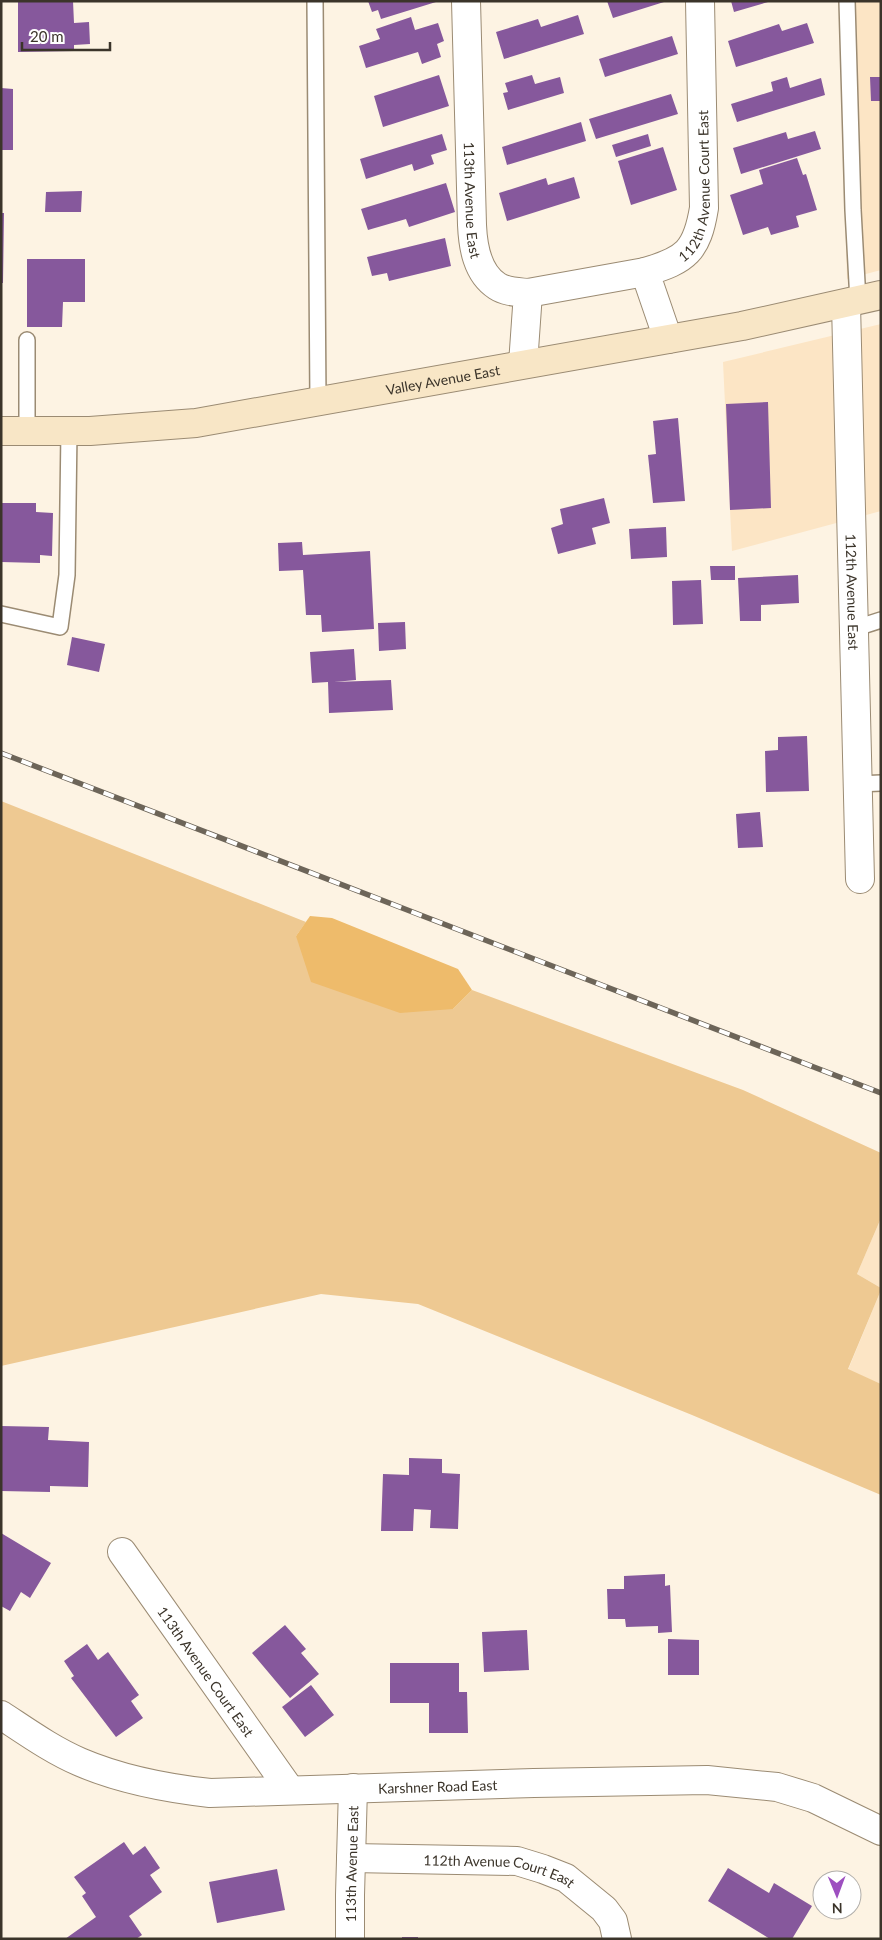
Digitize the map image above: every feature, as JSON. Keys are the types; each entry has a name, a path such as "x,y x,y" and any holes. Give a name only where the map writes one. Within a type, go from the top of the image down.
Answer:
{"main road":[{"name":"Valley Avenue East","path":"14,431 70,432 196,423 742,326 862,300"}],"street":[{"name":"113th Avenue East","path":"466,1 472,225 474,252 478,262 497,286 511,292 528,293 645,272"},
{"name":"112th Avenue Court East","path":"645,272 670,263 686,254 701,228 704,208 700,1"},
{"path":"645,272 668,339"},
{"path":"523,364 528,293"},
{"name":"112th Avenue East","path":"860,878 869,783 853,629 862,300"},
{"name":"113th Avenue Court East","path":"122,1552 290,1790"},
{"name":"Karshner Road East","path":"1,1715 51,1747 80,1762 132,1780 169,1788 210,1793 707,1780 777,1787 813,1798 881,1831"},
{"name":"113th Avenue East","path":"350,1939 354,1788"},
{"name":"112th Avenue Court East","path":"351,1858 517,1861 566,1878 604,1909 613,1921 618,1939"}],"lane":[{"path":"315,1 318,401"},
{"path":"847,1 853,210 862,300"},
{"path":"14,431 27,340"},
{"path":"1,614 60,627 67,575 70,432"},
{"path":"853,629 881,620"}],"shaded area":[{"path":"840,1 881,1 881,270 847,279"},
{"path":"881,324 881,511 732,551 723,362"},
{"path":"1,801 306,922 296,936 453,1009 472,990 743,1090 881,1153 881,1218 857,1274 881,1288 881,1290 848,1369 881,1384 881,1495 692,1415 418,1304 321,1294 1,1366"},
{"path":"310,916 332,918 458,969 472,990 453,1009 400,1013 311,982 296,936"},
{"path":"881,1218 881,1288 857,1274"},
{"path":"881,1290 881,1384 848,1370"}],"building":[{"path":"18,1 73,1 74,23 89,22 90,44 74,45 74,51 18,52"},
{"path":"368,1 436,2 381,19 378,10 372,12"},
{"path":"607,1 664,1 664,2 613,18"},
{"path":"731,1 768,1 768,2 734,12"},
{"path":"578,15 584,34 504,59 496,32 538,19 541,27"},
{"path":"411,17 415,30 438,23 444,41 437,44 441,57 422,64 418,52 366,68 359,46 380,39 376,29"},
{"path":"807,23 814,43 736,67 728,41 779,24 782,31"},
{"path":"672,36 678,54 605,77 599,59"},
{"path":"439,75 449,106 383,127 374,96"},
{"path":"532,75 535,84 560,77 564,93 508,110 503,93 508,92 505,83"},
{"path":"787,77 790,88 821,78 825,95 737,122 731,104 773,91 771,82"},
{"path":"870,77 881,77 881,101 871,101"},
{"path":"1,88 13,89 13,150 1,150"},
{"path":"671,94 678,114 596,139 589,119"},
{"path":"581,122 586,141 507,165 502,147"},
{"path":"815,131 821,149 741,174 733,148 786,132 788,139"},
{"path":"442,134 447,150 431,155 434,164 414,171 412,164 366,179 360,159"},
{"path":"648,134 651,146 616,157 612,145"},
{"path":"663,147 677,190 631,205 618,161"},
{"path":"797,158 803,175 806,174 817,210 796,216 799,227 771,235 768,227 743,235 730,195 763,184 759,170"},
{"path":"574,177 580,198 507,221 499,193 546,178 548,185"},
{"path":"446,183 455,212 409,227 406,219 368,230 361,209"},
{"path":"82,191 81,212 45,212 46,192"},
{"path":"1,213 4,213 3,283 1,283"},
{"path":"445,238 451,266 389,281 387,273 372,276 367,257"},
{"path":"27,259 85,259 85,302 63,302 62,327 27,327"},
{"path":"768,402 771,508 730,510 726,404"},
{"path":"678,418 685,501 653,503 648,455 656,454 653,421"},
{"path":"604,498 610,523 592,528 596,544 558,554 551,528 563,524 560,509"},
{"path":"1,503 36,503 36,512 53,513 52,556 40,555 40,563 1,562"},
{"path":"666,527 667,557 631,559 629,529"},
{"path":"302,542 303,555 370,551 374,629 322,632 321,615 306,615 303,570 279,571 278,543"},
{"path":"710,566 735,566 735,580 711,580"},
{"path":"798,575 799,603 761,605 761,621 740,621 738,578"},
{"path":"701,580 703,624 673,625 672,581"},
{"path":"405,622 406,649 379,651 378,623"},
{"path":"72,637 105,644 99,672 67,665"},
{"path":"354,649 356,680 334,682 391,680 393,710 329,713 328,682 312,683 310,652"},
{"path":"807,736 809,791 766,792 765,751 778,750 778,737"},
{"path":"760,812 763,847 738,848 736,814"},
{"path":"1,1426 49,1427 48,1440 89,1442 88,1487 50,1486 50,1492 1,1491"},
{"path":"409,1458 442,1459 442,1473 460,1474 458,1529 430,1528 431,1510 414,1509 413,1531 381,1531 383,1474 409,1475"},
{"path":"1,1533 51,1563 30,1598 21,1592 10,1611 1,1606"},
{"path":"665,1574 665,1586 670,1585 672,1632 658,1633 658,1626 626,1627 625,1619 608,1619 607,1589 624,1589 624,1576"},
{"path":"285,1625 306,1649 301,1653 319,1674 290,1698 252,1653"},
{"path":"527,1630 529,1670 484,1672 482,1632"},
{"path":"668,1639 699,1640 699,1675 668,1675"},
{"path":"87,1644 98,1660 108,1652 139,1695 131,1701 143,1718 116,1737 71,1678 74,1676 64,1661"},
{"path":"390,1663 459,1663 459,1692 467,1692 468,1733 429,1733 429,1703 390,1703"},
{"path":"311,1685 334,1715 305,1737 282,1707"},
{"path":"124,1842 133,1855 145,1846 160,1868 150,1875 162,1892 129,1916 142,1935 136,1939 65,1939 96,1917 82,1896 86,1893 74,1877"},
{"path":"728,1868 769,1893 774,1883 812,1906 792,1939 770,1939 708,1901"},
{"path":"277,1869 285,1910 217,1923 209,1882"},
{"path":"402,1937 418,1937 418,1939 402,1939"}],"railway":[{"path":"1,753 881,1093"}]}
